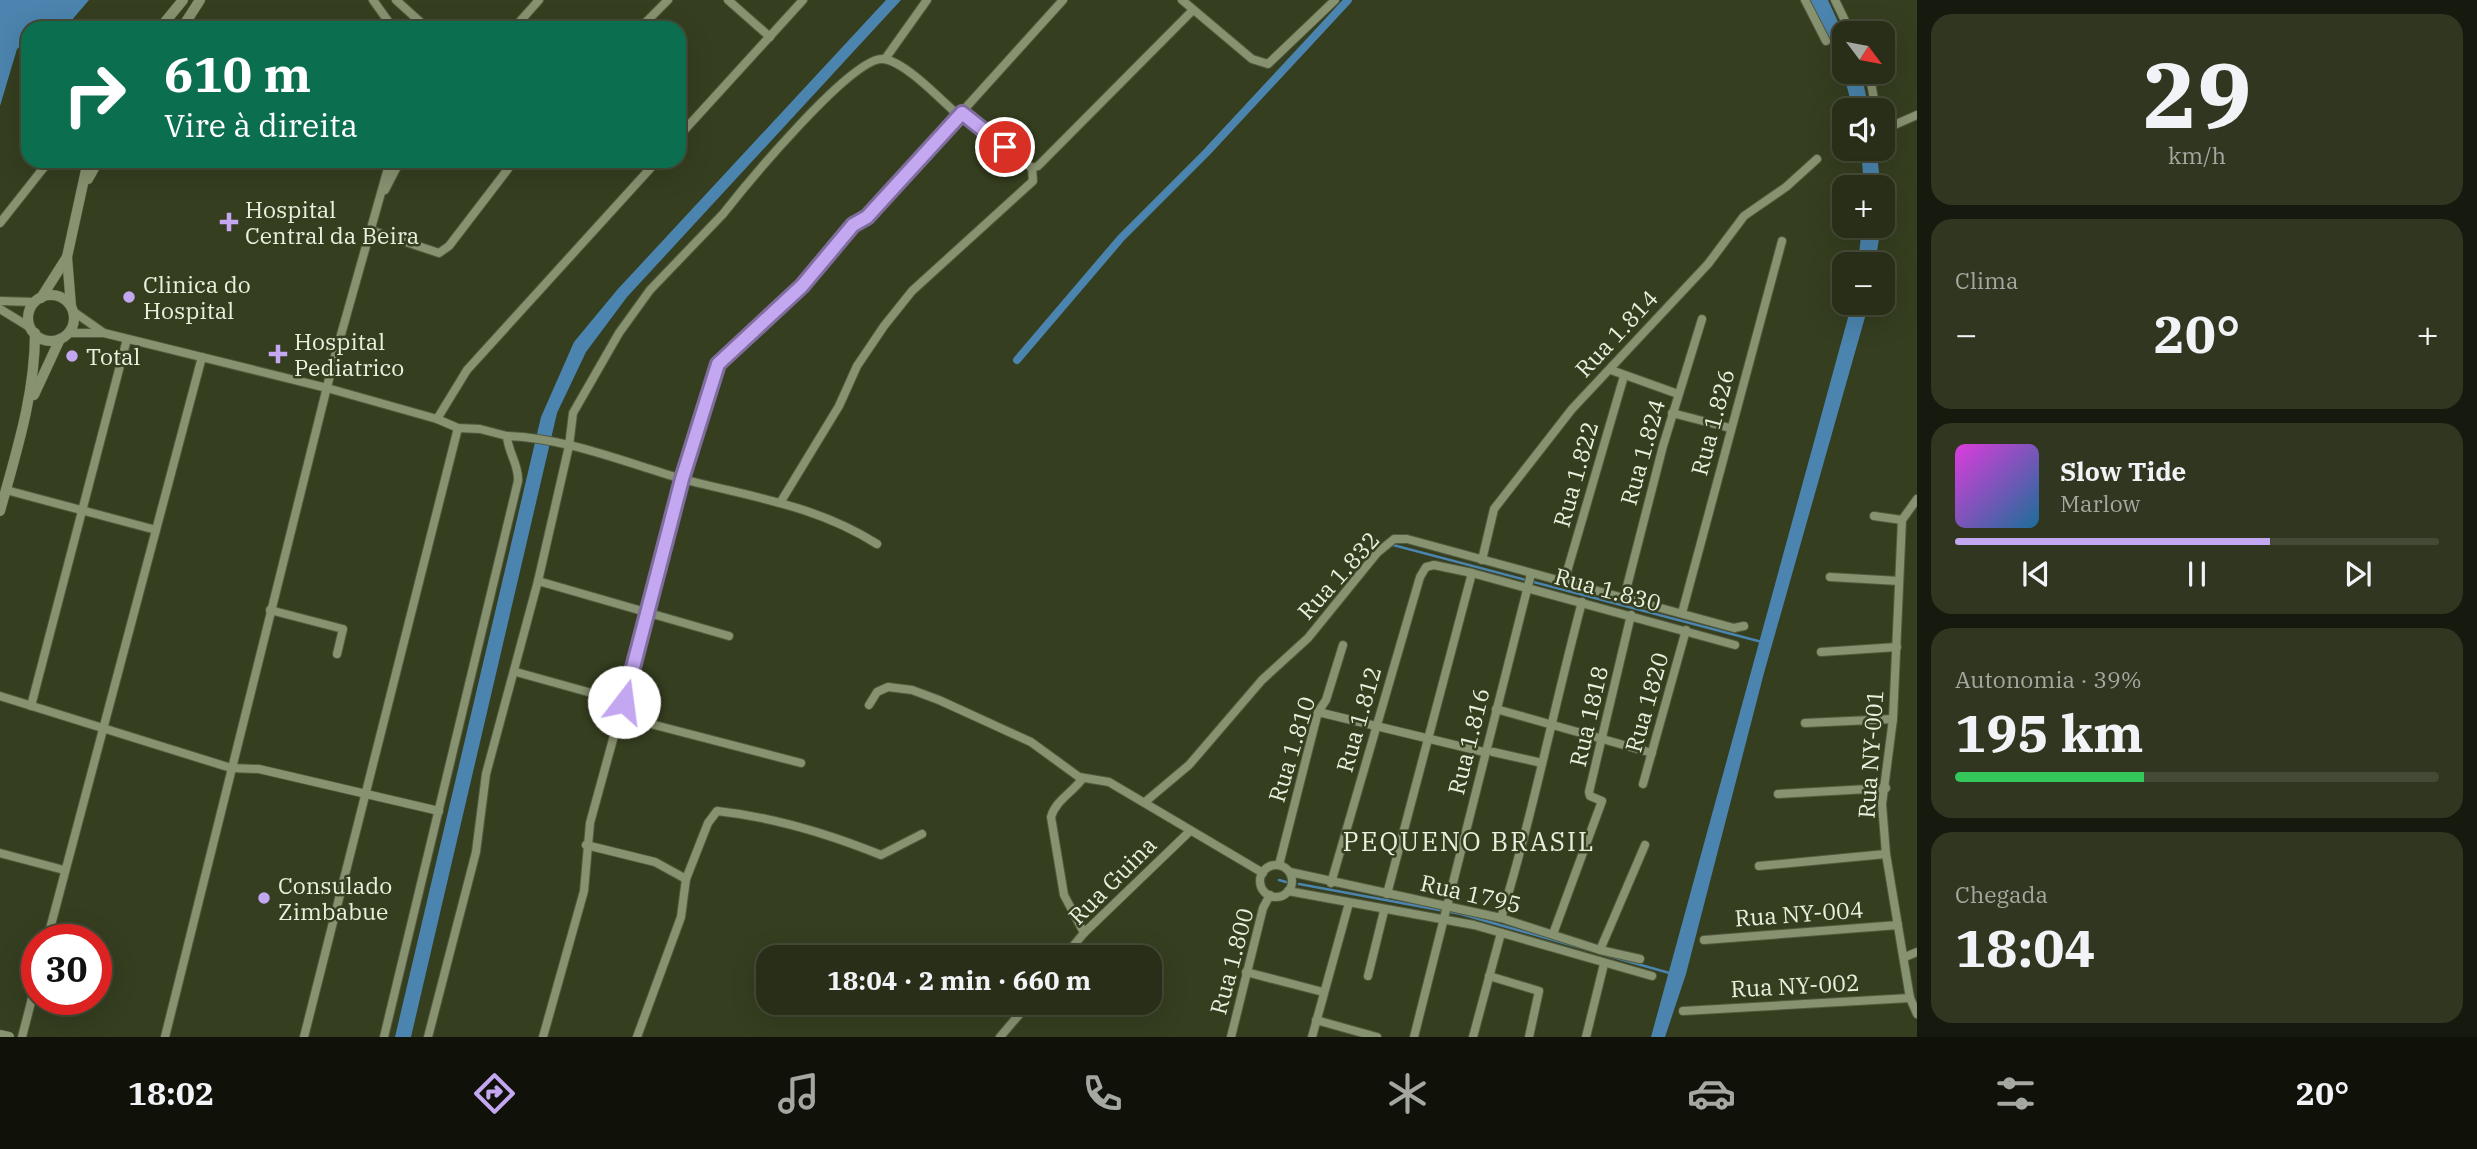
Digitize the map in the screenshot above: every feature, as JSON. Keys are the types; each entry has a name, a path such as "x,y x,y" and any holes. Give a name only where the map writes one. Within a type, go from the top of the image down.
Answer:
{"street":[{"path":"166,21 183,0"},
{"path":"186,21 200,0"},
{"path":"373,0 388,21"},
{"path":"520,21 539,0"},
{"path":"647,21 668,0"},
{"path":"729,0 769,37"},
{"path":"686,128 803,0"},
{"path":"885,59 927,0"},
{"path":"543,1037 584,891 586,845 682,479 718,364 802,286 853,225 867,217 1063,0"},
{"path":"1182,0 1252,59 1268,64 1335,0"},
{"path":"1805,0 1826,41"},
{"path":"1835,0 1846,21"},
{"path":"402,2 420,21"},
{"path":"1032,168 1038,166 1193,10"},
{"path":"428,1037 476,852 486,774 516,672 538,581 569,446 573,413 619,333 650,290 684,257 706,228 723,214 811,112 863,66 876,59 885,59 907,71 1032,168 1033,181 912,291 884,326 857,366 839,406 780,503"},
{"path":"1895,125 1917,116"},
{"name":"Rua 1.814","path":"1482,561 1489,522 1504,492 1572,409 1708,264 1744,216 1786,187 1817,159"},
{"path":"0,223 43,168"},
{"path":"26,412 64,336 72,327 67,257 88,168"},
{"path":"85,183 94,168"},
{"path":"165,1037 327,388 388,168"},
{"path":"375,210 396,168"},
{"path":"437,419 467,370 651,168"},
{"path":"370,230 439,253 449,246 508,169"},
{"name":"Rua 1.826","path":"1682,613 1782,241"},
{"path":"0,512 26,412 35,357 29,314 67,257"},
{"path":"0,300 38,300 54,295 104,333"},
{"path":"0,309 47,340 104,333 327,388 437,419 458,428 480,429 507,436 526,436 559,443 831,518 877,544"},
{"name":"Rua 1.824","path":"1624,598 1672,413 1702,318"},
{"path":"31,706 127,339"},
{"path":"51,924 202,357"},
{"path":"1611,370 1678,394"},
{"name":"Rua 1.822","path":"1564,583 1624,376"},
{"path":"1672,413 1730,428"},
{"path":"304,1037 458,428"},
{"path":"384,1037 518,481 517,464 510,452 507,436"},
{"path":"6,490 156,530"},
{"path":"1874,516 1902,520 1917,499"},
{"name":"Rua NY-001","path":"1902,520 1893,719 1882,804 1886,854 1910,998 1917,1014"},
{"name":"Rua 1.832","path":"1145,802 1189,765 1262,680 1308,638 1385,544 1394,539 1407,539 1734,628 1744,626"},
{"name":"Rua 1.830","path":"1426,567 1434,565 1472,573 1735,645"},
{"name":"Rua 1.812","path":"1331,883 1420,577 1426,567"},
{"path":"1387,894 1472,573"},
{"name":"Rua 1.816","path":"1414,1037 1446,905 1489,752 1496,709 1531,574"},
{"path":"1830,577 1899,581"},
{"path":"538,581 647,615 729,636"},
{"path":"1501,918 1530,821 1549,726 1582,602"},
{"path":"271,610 343,629 337,654"},
{"name":"Rua 1818","path":"1553,934 1602,801 1590,796 1589,792 1631,615"},
{"name":"Rua 1820","path":"1643,783 1686,630"},
{"name":"Rua 1.810","path":"1279,865 1318,712 1326,700 1343,645"},
{"path":"1821,652 1896,647"},
{"path":"516,672 624,702"},
{"path":"869,705 877,692 888,687 912,690 1031,742 1083,778 1102,779 1262,873"},
{"path":"0,696 231,768 259,769 439,811"},
{"path":"1496,709 1652,753"},
{"path":"1318,712 1428,741 1542,763"},
{"path":"620,716 801,763"},
{"path":"1805,723 1893,719"},
{"path":"1083,778 1068,797 1055,805 1051,817 1064,895 1084,933"},
{"path":"1779,794 1886,788"},
{"path":"637,1037 681,917 686,879 708,823 718,811 757,815 846,841 881,855 922,834"},
{"name":"Rua Guina","path":"1074,945 1190,831"},
{"path":"586,845 655,862 686,879"},
{"path":"1600,950 1645,845"},
{"path":"0,853 64,870"},
{"path":"1759,866 1886,854"},
{"path":"1279,865 1290,872 1291,885 1283,895 1270,895 1262,888 1262,873 1267,868 1279,865"},
{"name":"Rua 1795","path":"1290,872 1501,918 1600,950 1640,959"},
{"path":"1288,891 1384,911 1444,918 1652,976"},
{"name":"Rua 1.800","path":"1233,1036 1246,972 1263,908 1270,895"},
{"path":"1312,1037 1349,903"},
{"path":"1368,976 1384,911"},
{"name":"Rua NY-004","path":"1704,940 1898,925"},
{"path":"1473,1037 1501,933"},
{"path":"1905,957 1917,953"},
{"path":"1586,1037 1604,964"},
{"path":"1246,972 1323,992"},
{"path":"1489,976 1539,991 1529,1037"},
{"name":"Rua NY-002","path":"1683,1011 1910,998"},
{"path":"22,1037 28,1015"},
{"path":"1000,1037 1019,1015"},
{"path":"1316,1020 1377,1037"},
{"path":"0,1035 9,1037"}],"water":[{"path":"0,0 89,0 71,21 21,21 21,45 17,49 0,106"},
{"path":"886,0 901,0 627,297 586,352 557,413 411,1037 395,1037 541,417 574,342 617,290"},
{"path":"1810,0 1828,0 1838,21 1832,21 1832,47"},
{"path":"1846,84 1864,84 1866,98 1850,98"},
{"path":"1862,161 1878,161 1879,175 1863,175"},
{"path":"1861,238 1879,238 1877,252 1859,252"},
{"path":"1849,315 1866,315 1764,673 1686,974 1665,1037 1651,1037"}],"waterway":[{"path":"1017,360 1121,238 1206,153 1348,0"},
{"path":"1393,545 1762,642"},
{"path":"1279,880 1286,882"},
{"path":"1299,884 1461,914 1592,951"},
{"path":"1602,954 1673,974"}],"place":[{"name":"Hospital Central da Beira","path":"229,222"},
{"name":"Clinica do Hospital","path":"129,297"},
{"name":"Hospital Pediatrico","path":"278,354"},
{"name":"Total","path":"72,356"},
{"name":"Consulado Zimbabue","path":"264,898"}],"district":[{"name":"PEQUENO BRASIL","path":"1469,841"}],"route":[{"path":"624,702 682,479 718,364 763,326 802,286 853,225 867,217 962,113 1005,147"}]}
